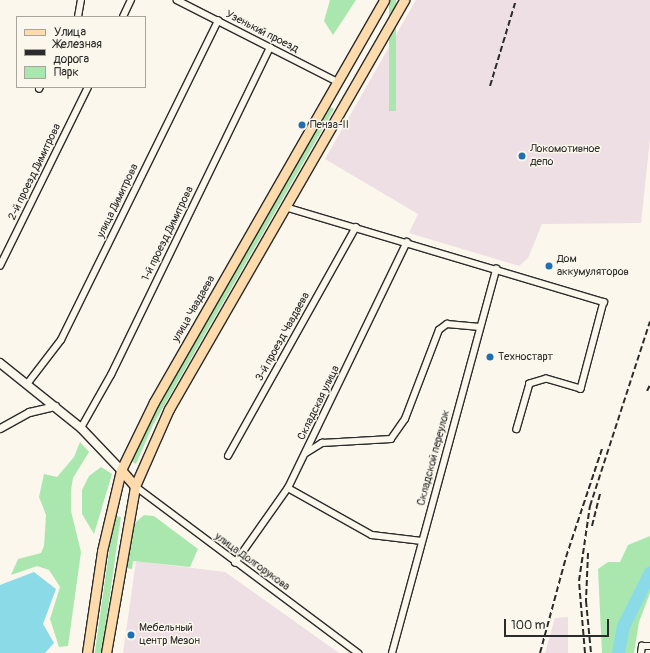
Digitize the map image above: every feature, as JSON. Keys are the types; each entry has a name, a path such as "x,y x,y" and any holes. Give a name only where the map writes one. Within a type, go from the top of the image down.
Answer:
{"main road":[{"name":"улица Чаадаева","path":"87,653 102,551 121,470 154,402 384,0"},
{"path":"106,653 135,486 169,409 404,0"},
{"path":"0,363 28,383 81,428 135,486"}],"street":[{"path":"78,16 81,0"},
{"path":"123,16 131,0"},
{"name":"Узенький проезд","path":"177,0 338,82"},
{"name":"улица Димитрова","path":"28,383 61,340 218,20"},
{"name":"1-й проезд Димитрова","path":"81,428 111,375 270,48"},
{"name":"2-й проезд Димитрова","path":"0,266 88,88"},
{"path":"285,207 407,242 604,302 581,389 546,379 530,384 517,429"},
{"name":"3-й проезд Чаадаева","path":"228,456 356,227"},
{"name":"Складская улица","path":"235,563 288,488 306,454 407,242"},
{"name":"Складской переулок","path":"392,653 496,269"},
{"path":"306,454 322,443 391,439 405,419 439,330 447,324 480,327"},
{"path":"0,428 29,412 55,406"},
{"name":"улица Долгорукова","path":"135,486 235,563 358,653"},
{"path":"288,488 372,535 422,541"},
{"path":"641,653 642,646 650,646"}],"shaded area":[{"path":"416,0 650,0 650,139 641,223 542,224 528,258 519,266 409,233 418,214 325,159"},
{"path":"136,561 225,572 339,653 123,653"},
{"path":"568,617 568,653 545,653 555,618"}],"green space":[{"path":"330,0 356,0 333,35 324,21"},
{"path":"389,0 396,0 396,111 389,111"},
{"path":"329,106 334,109 153,425 136,464 131,461 151,417"},
{"path":"80,442 89,452 73,478 71,490 71,511 81,552 68,646 59,647 50,619 60,587 49,570 37,566 11,575 18,559 41,553 44,546 46,515 39,497 44,474 57,477 74,457"},
{"path":"101,467 112,474 94,534 82,514 82,490 89,476"},
{"path":"144,515 154,516 198,549 190,567 133,561 132,569 125,568 135,523"},
{"path":"114,516 121,517 102,653 95,653"},
{"path":"650,536 650,593 639,622 634,653 602,653 598,569 608,562 620,562 628,545"}],"water":[{"path":"34,572 56,589 43,624 54,643 45,653 0,653 0,585"}],"waterway":[{"path":"618,653 623,626 650,572"}],"railway":[{"path":"490,86 516,0"},
{"path":"585,653 579,581 590,506 650,321"},
{"path":"647,391 650,385"},
{"path":"540,653 566,557 602,449"},
{"path":"592,526 601,491"},
{"path":"588,553 586,601 591,653"}],"place":[{"name":"Пенза-II","path":"302,125"},
{"name":"Локомотивное депо","path":"522,156"},
{"name":"Дом аккумуляторов","path":"549,266"},
{"name":"Техностарт","path":"490,357"},
{"name":"Мебельный центр Мезон","path":"131,635"}]}
